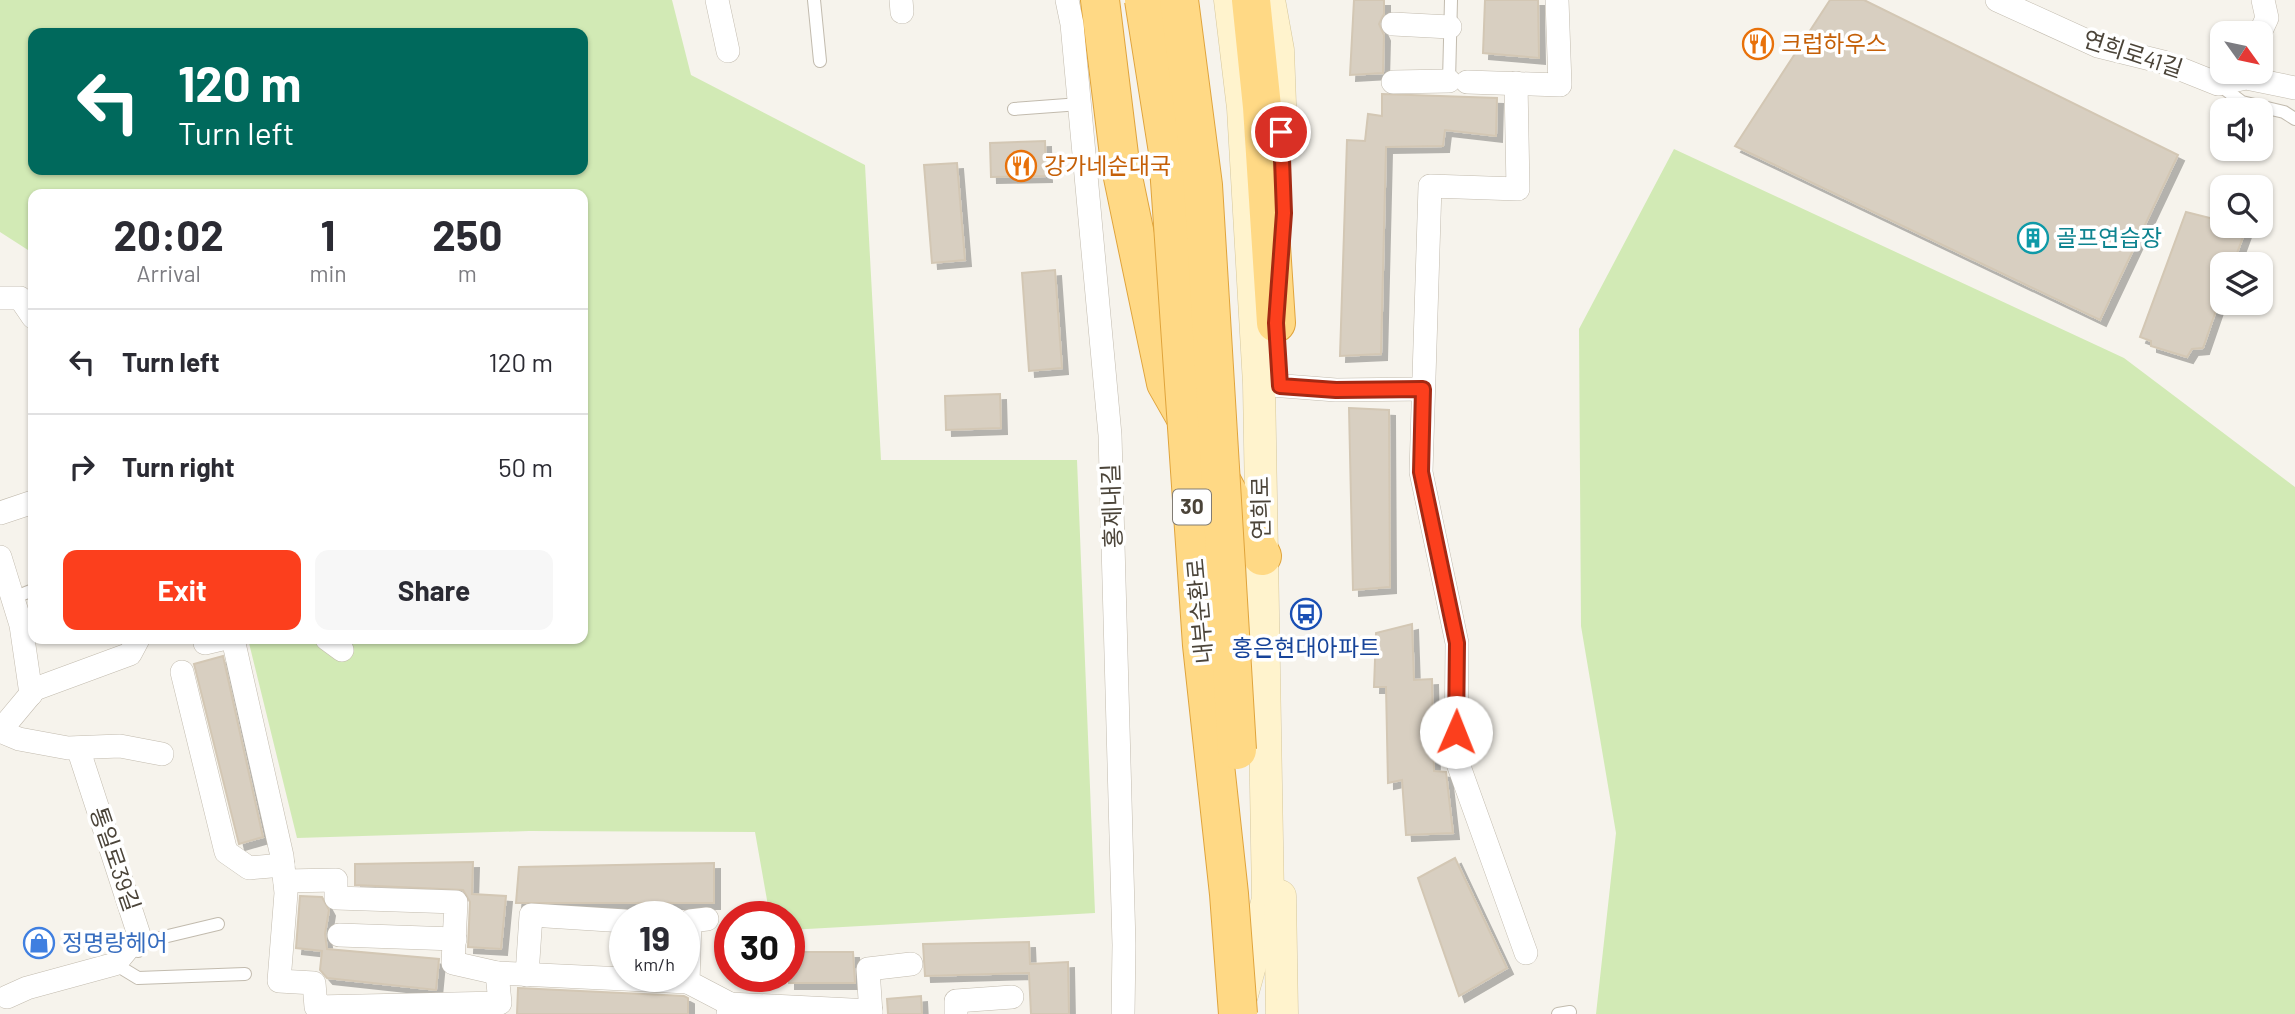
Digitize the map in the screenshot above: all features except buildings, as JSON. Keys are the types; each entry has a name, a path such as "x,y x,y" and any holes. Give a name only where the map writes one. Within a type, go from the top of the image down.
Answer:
{"highway":[{"path":"1100,0 1120,163 1166,383 1262,556"},
{"name":"내부순환로","path":"1143,0 1168,152 1202,646 1229,894 1237,1014"},
{"name":"내부순환로","path":"1179,0 1203,185 1229,576 1244,880 1256,1014"},
{"path":"1251,0 1262,107 1276,323"}],"main road":[{"name":"연희로","path":"1230,0 1269,385 1262,556 1268,899 1237,1014"},
{"path":"1269,0 1278,50 1284,213 1269,385 1283,1014"}],"street":[{"path":"717,0 727,51"},
{"name":"홍제내길","path":"1067,0 1080,104 1110,435 1124,945 1123,1014"},
{"path":"1394,82 1560,85 1557,0"},
{"name":"연희로41길","path":"1997,0 2026,6 2098,46 2163,62 2210,81"},
{"path":"2263,0 2266,21"},
{"path":"1393,24 1450,27"},
{"path":"2273,82 2294,87"},
{"path":"1516,83 1518,189 1430,186 1421,472 1457,643 1456,758 1526,953"},
{"path":"0,298 20,298 28,310"},
{"path":"1269,385 1336,390 1423,389"},
{"path":"0,513 28,504"},
{"path":"0,556 23,594 21,625 31,694"},
{"path":"135,644 130,654 35,689 0,731 19,739 78,748 120,746 162,754"},
{"path":"234,644 284,873 279,981 314,983 316,1007 500,1003 498,973"},
{"path":"182,672 226,852 249,868 335,880 336,898 456,902 453,963 498,973 609,978"},
{"name":"통일로39길","path":"10,1000 27,988 115,964 139,935 78,748"},
{"path":"527,975 531,915 609,920"},
{"path":"700,920 707,919"},
{"path":"339,935 455,939"},
{"path":"700,990 729,1009 871,1012 868,970 911,964"},
{"path":"956,1014 956,1001 1012,997"}],"lane":[{"path":"814,0 820,61"},
{"path":"1451,0 1450,27 1458,82"},
{"path":"2218,84 2242,102 2284,112 2295,119"},
{"path":"1014,109 1080,104"},
{"name":"통일로39길","path":"115,964 128,961 147,941 218,924"},
{"path":"115,964 138,978 245,974"}],"green space":[{"path":"0,0 672,0 691,75 865,165 881,460 1077,460 1095,913 805,929 805,901 767,901 755,832 529,831 297,838 249,644 588,644 588,189 28,189 28,250 0,232"},
{"path":"1674,149 2124,358 2295,487 2295,1014 1596,1014 1616,833 1581,626 1579,329"}],"place":[{"name":"크럽하우스","path":"1758,44"},
{"name":"강가네순대국","path":"1021,166"},
{"name":"골프연습장","path":"2033,238"},
{"name":"홍은현대아파트","path":"1306,614"},
{"name":"정명랑헤어","path":"39,943"}],"route":[{"path":"1281,132 1284,213 1276,323 1280,386 1336,390 1423,389 1421,472 1457,643 1456,732"}]}
